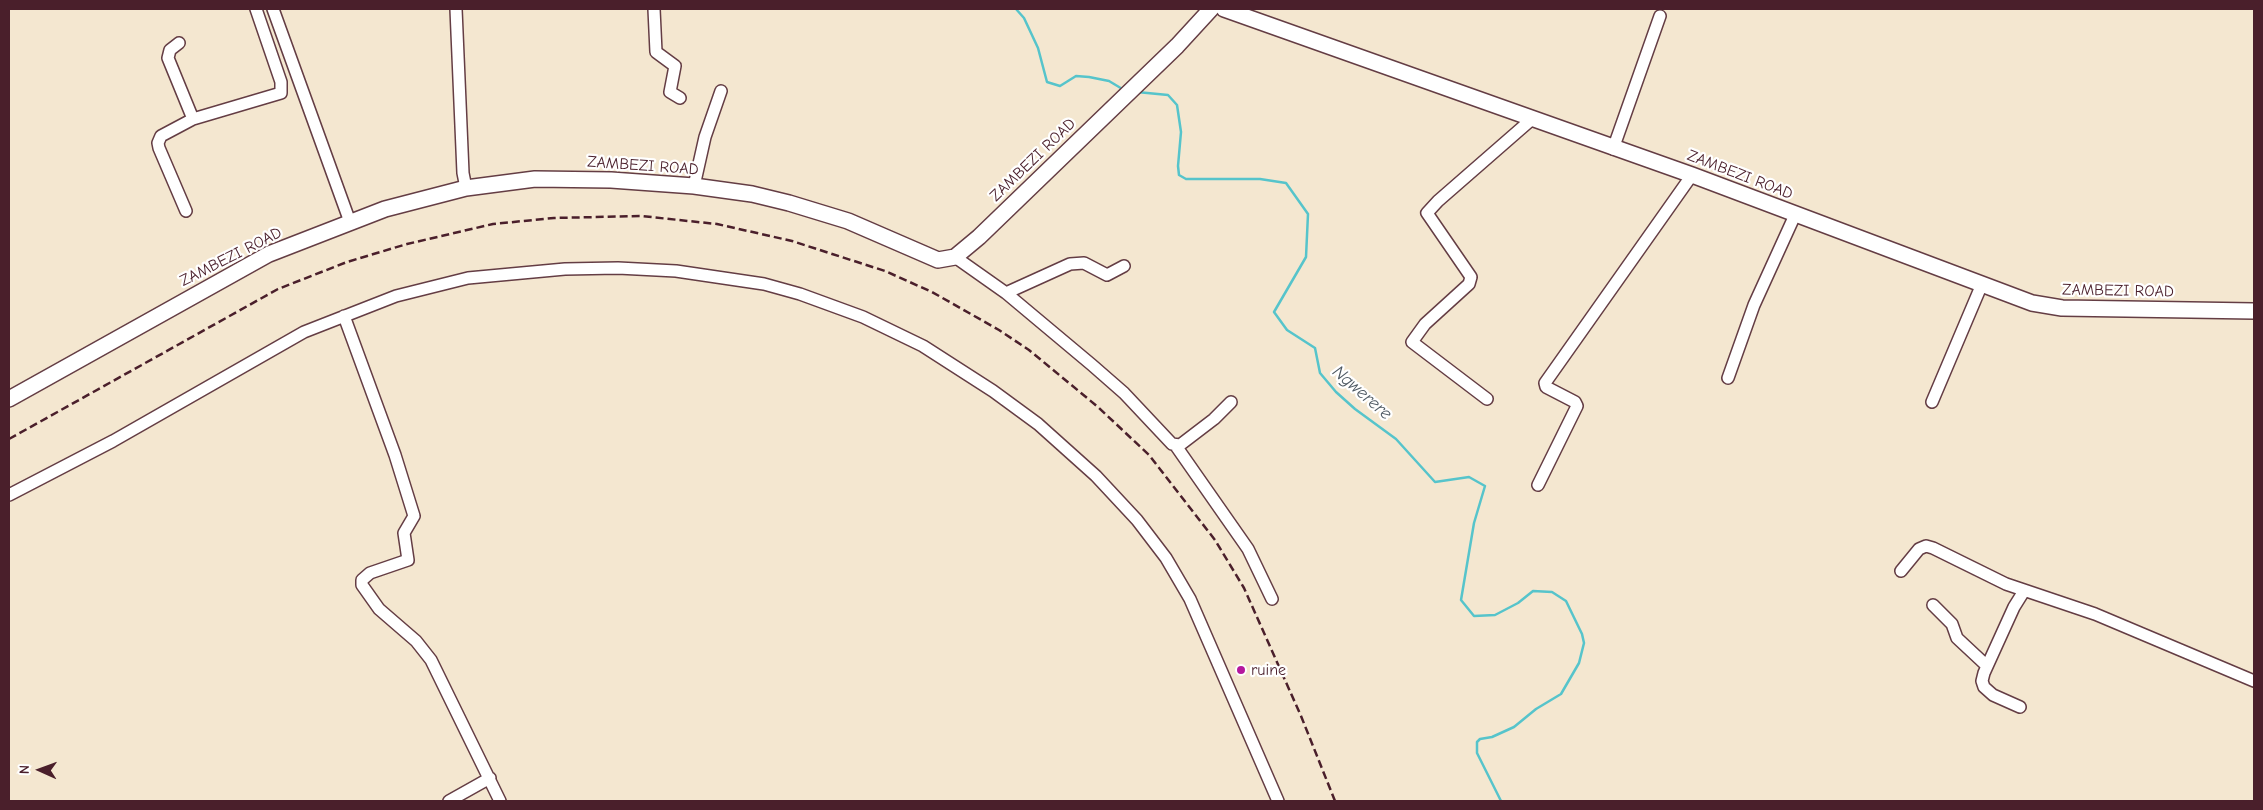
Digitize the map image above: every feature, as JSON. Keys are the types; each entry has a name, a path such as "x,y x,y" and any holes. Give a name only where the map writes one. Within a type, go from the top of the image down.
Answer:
{"main road":[{"name":"ZAMBEZI ROAD","path":"9,398 269,254 385,209 466,188 535,178 611,180 694,186 752,194 789,202 848,221 938,260 955,257 986,231 1177,46 1211,9"},
{"name":"ZAMBEZI ROAD","path":"1224,9 1613,149 1692,175 2032,303 2062,308 2254,311"}],"street":[{"path":"186,211 158,143 161,136 193,119 280,93 281,82 256,9"},
{"path":"273,9 350,222"},
{"path":"456,9 463,173 466,188"},
{"path":"654,9 656,52 675,66 670,92 680,98"},
{"path":"1613,149 1660,16"},
{"path":"179,43 170,50 168,58 193,119"},
{"path":"694,186 704,137 721,91"},
{"path":"1487,399 1412,342 1426,324 1469,284 1471,277 1427,213 1438,201 1532,119"},
{"path":"1538,485 1577,406 1575,402 1546,387 1546,383 1692,175"},
{"path":"1728,378 1754,305 1795,215"},
{"path":"955,257 1006,293 1124,393 1176,446 1248,549 1272,599"},
{"path":"1006,293 1070,264 1084,263 1107,275 1124,266"},
{"path":"9,495 113,441 304,332 396,296 468,278 565,269 618,268 676,271 764,284 800,294 863,317 923,346 993,391 1038,424 1078,458 1137,520 1166,558 1190,598 1278,801"},
{"path":"1932,402 1982,284"},
{"path":"344,316 395,455 414,516 404,533 408,560 370,573 362,580 362,585 379,609 416,640 431,660 500,801"},
{"path":"1176,446 1180,446 1214,419 1231,402"},
{"path":"1901,570 1911,556 1926,546 1974,570 2024,591 2095,614 2254,682"},
{"path":"2020,708 1993,694 1984,687 1982,681 2014,607 2024,591"},
{"path":"1933,605 1952,624 1956,638 1987,666"},
{"path":"449,801 490,778"}],"waterway":[{"name":"Ngwerere","path":"1016,9 1024,18 1038,48 1047,82 1060,86 1076,76 1089,77 1109,81 1124,90"},
{"name":"Ngwerere","path":"1137,92 1168,95 1177,105 1181,132 1179,175 1186,179 1260,179 1286,183 1308,214 1306,257 1274,312 1287,330 1315,348 1320,373 1336,392 1355,409 1396,439 1435,482 1469,477 1485,486 1474,523 1461,600 1474,616 1495,615 1518,603 1533,591 1552,592 1566,601 1582,634 1584,643 1579,663 1561,694 1536,709 1514,727 1492,737 1480,739 1477,742 1477,753 1501,801"}],"railway":[{"path":"9,439 278,289 347,262 407,244 493,224 554,218 641,216 717,224 792,241 885,271 932,292 999,330 1029,350 1098,407 1149,455 1215,540 1244,588 1301,716 1335,801"}],"place":[{"name":"ruine","path":"1241,670"}]}
